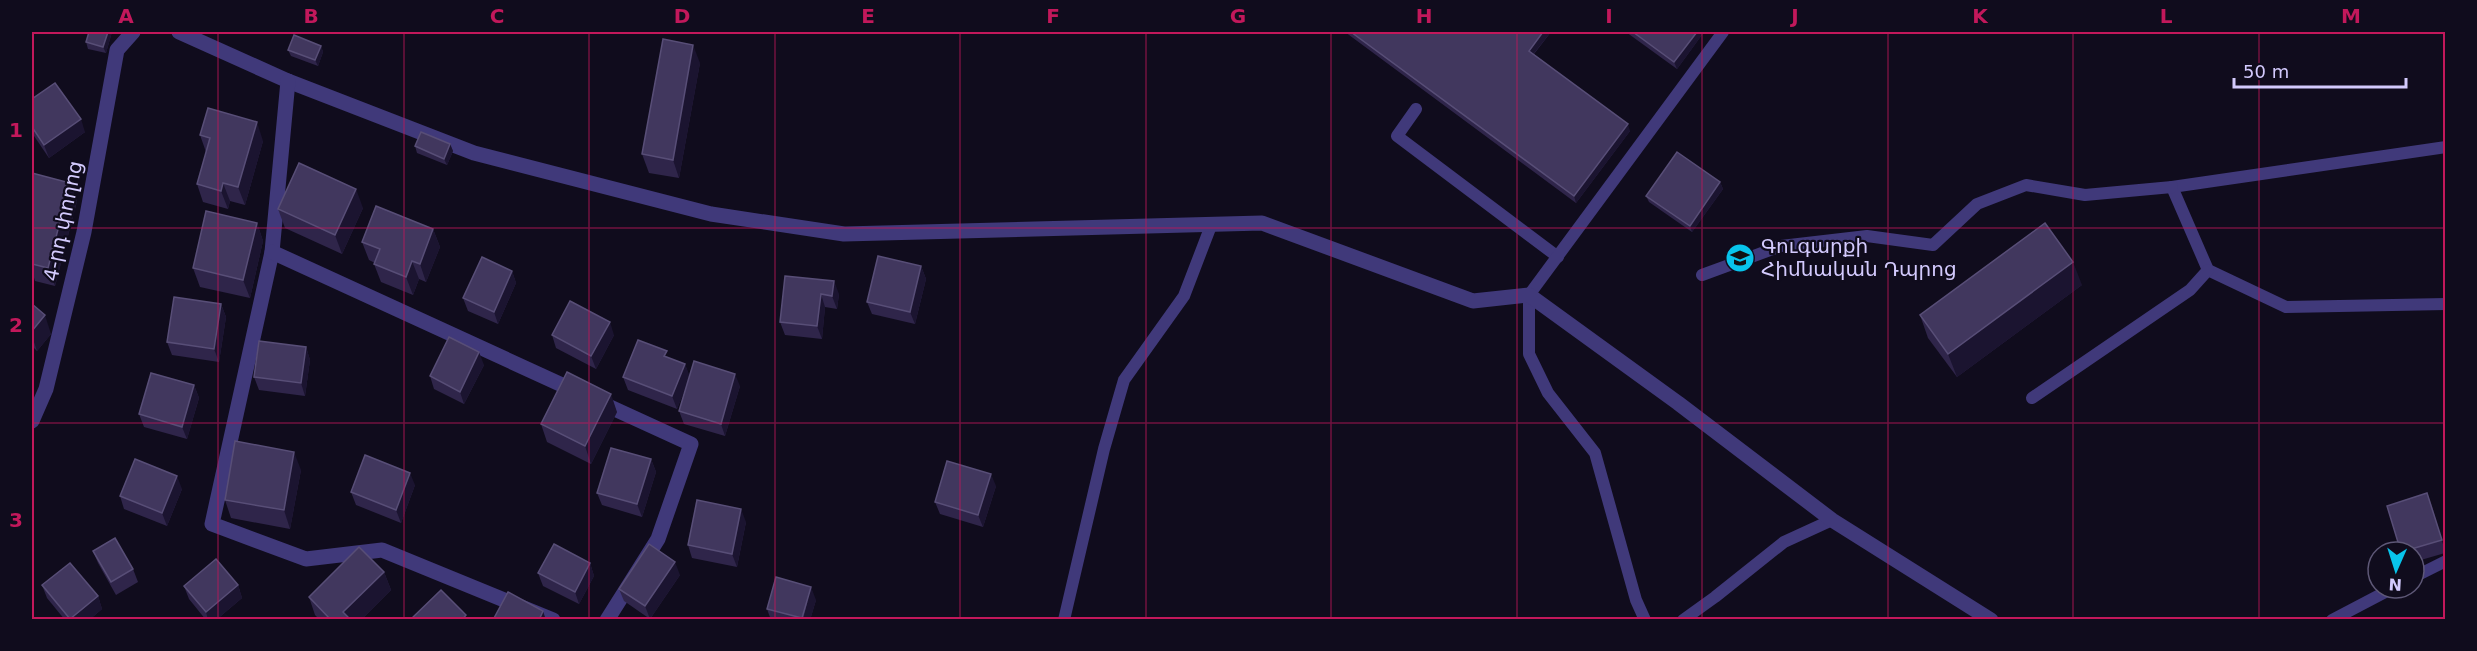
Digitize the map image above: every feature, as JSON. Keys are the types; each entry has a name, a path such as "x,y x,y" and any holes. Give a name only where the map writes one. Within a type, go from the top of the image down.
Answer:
{"street":[{"name":"4-րդ փողոց","path":"32,421 46,389 84,232 117,50 133,32"},
{"path":"179,32 288,81 474,153 711,214 844,234 1262,223 1473,301 1529,295 1678,403 1832,520 1990,620"},
{"path":"288,81 272,252 212,524 306,559 382,550 554,620"},
{"path":"272,252 691,444 658,539 607,620"}],"lane":[{"path":"1645,620 1636,600 1595,453 1548,393 1529,354 1529,295 1723,32"},
{"path":"1416,109 1397,136 1558,257"},
{"path":"1702,275 1781,246 1868,236 1933,245 1977,204 2026,184 2085,195 2172,187 2445,147"},
{"path":"2172,187 2208,270 2286,307 2445,304"},
{"path":"1064,620 1104,449 1124,380 1184,296 1212,223"},
{"path":"2032,398 2190,290 2208,270"},
{"path":"1683,620 1784,542 1832,520"},
{"path":"2426,571 2445,561"},
{"path":"2332,620 2370,600"}],"building":[{"path":"89,32 108,32 103,47 86,42"},
{"path":"1351,32 1543,32 1529,51 1628,124 1574,196"},
{"path":"1633,32 1697,32 1674,62"},
{"path":"294,35 321,46 315,60 288,50"},
{"path":"663,39 693,45 673,160 642,154"},
{"path":"55,83 81,119 44,145 32,127 32,99"},
{"path":"208,108 257,122 238,187 223,183 221,191 197,184 210,138 200,135"},
{"path":"421,132 450,144 444,159 415,146"},
{"path":"1677,152 1720,182 1690,226 1646,196"},
{"path":"299,163 356,189 335,235 278,209"},
{"path":"32,173 70,183 48,268 32,264"},
{"path":"376,206 433,229 420,264 412,261 406,277 374,264 380,249 362,242"},
{"path":"206,211 257,223 243,280 193,268"},
{"path":"2045,223 2073,262 1948,354 1920,315"},
{"path":"878,256 921,266 910,312 867,302"},
{"path":"482,257 512,271 494,312 463,298"},
{"path":"785,276 834,281 832,296 821,294 817,326 780,322"},
{"path":"174,297 221,304 214,349 167,342"},
{"path":"570,301 610,322 591,356 552,335"},
{"path":"32,304 45,315 32,331"},
{"path":"449,337 479,352 460,392 430,376"},
{"path":"638,340 667,351 664,356 685,364 672,396 623,377"},
{"path":"259,341 306,347 301,383 254,377"},
{"path":"694,361 735,374 721,424 679,411"},
{"path":"567,372 611,394 585,446 541,424"},
{"path":"151,373 194,385 182,427 139,414"},
{"path":"235,441 294,452 284,510 225,500"},
{"path":"611,448 651,459 637,504 597,493"},
{"path":"365,455 410,473 396,510 351,492"},
{"path":"135,459 177,476 162,513 120,496"},
{"path":"947,461 991,474 978,515 935,502"},
{"path":"2427,493 2442,540 2426,545 2426,540 2397,540 2387,506"},
{"path":"697,500 741,509 732,554 688,545"},
{"path":"115,538 133,569 111,582 93,551"},
{"path":"554,544 590,563 575,592 538,573"},
{"path":"649,544 675,562 645,606 619,589"},
{"path":"359,547 384,572 343,612 348,617 346,620 331,620 309,597"},
{"path":"216,559 238,585 206,612 184,586"},
{"path":"70,563 98,596 70,619 42,585"},
{"path":"776,577 811,587 802,618 767,609"},
{"path":"441,590 466,615 462,620 410,620"},
{"path":"508,592 543,611 539,620 493,620"}],"place":[{"name":"Գուգարքի Հիմնական Դպրոց","path":"1740,258"}]}
